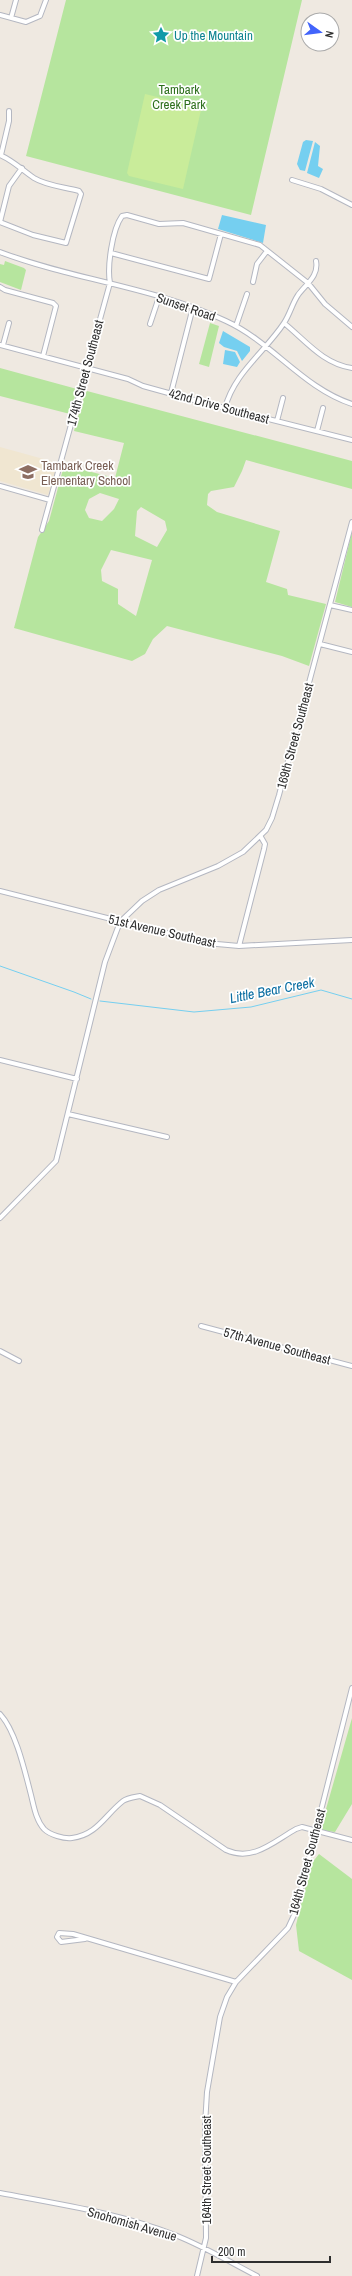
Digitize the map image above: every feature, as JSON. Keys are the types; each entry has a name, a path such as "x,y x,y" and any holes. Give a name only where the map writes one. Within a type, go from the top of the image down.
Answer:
{"street":[{"path":"11,18 16,0"},
{"path":"0,15 26,22 36,18 43,12 46,0"},
{"path":"9,111 9,121 0,155 22,168 43,182 79,191 81,194 68,242 64,244 33,235 0,222 9,186 22,168"},
{"path":"292,180 321,189 351,204 352,198"},
{"name":"174th Street Southeast","path":"42,530 110,284 109,275 111,253 119,221 122,216 127,215 159,224 183,223 221,234"},
{"path":"111,253 209,278 221,234 260,246 308,283 325,304 352,327"},
{"path":"253,282 257,264 267,251"},
{"name":"Sunset Road","path":"0,252 41,266 193,307 236,326 265,346 326,393 352,404"},
{"path":"225,408 232,386 284,323 298,295 314,274 316,261"},
{"path":"0,287 5,290 53,303 56,306 44,356"},
{"path":"236,326 247,294"},
{"path":"150,324 159,297"},
{"path":"171,393 193,307"},
{"path":"284,323 299,338 333,364 352,368"},
{"path":"1,345 9,324"},
{"name":"42nd Drive Southeast","path":"1,345 225,408 352,440"},
{"path":"277,422 283,398"},
{"path":"318,431 323,408"},
{"path":"0,486 50,500"},
{"name":"169th Street Southeast","path":"261,837 270,824 276,806 352,522"},
{"path":"330,604 352,610"},
{"path":"320,644 352,652"},
{"path":"0,1218 56,1161 109,948 120,922 158,890 230,860 261,837 265,844 264,849 239,946"},
{"name":"51st Avenue Southeast","path":"0,891 137,927 206,943 239,946 352,940"},
{"path":"0,1060 77,1079"},
{"path":"68,1114 167,1137"},
{"name":"57th Avenue Southeast","path":"201,1326 352,1366"},
{"path":"0,1351 19,1360"},
{"name":"164th Street Southeast","path":"197,2276 204,2249 207,2092 220,2017 226,1997 236,1982 288,1928 295,1913 352,1688"},
{"path":"0,1714 6,1720 13,1736 36,1816 45,1829 56,1836 71,1838 83,1835 97,1828 124,1801 140,1796 160,1806 226,1850 237,1855 249,1854 261,1850 302,1827 352,1840"},
{"path":"85,1939 66,1943 61,1942 57,1937 59,1933 64,1932 236,1982"},
{"name":"Snohomish Avenue","path":"0,2193 70,2206 124,2219 174,2235 257,2276"}],"shaded area":[{"name":"Tambark Creek Elementary School","path":"0,447 58,463 48,495 0,481"}],"green space":[{"name":"Tambark Creek Park","path":"66,0 302,0 251,215 26,156"},
{"path":"145,94 199,107 201,110 183,189 129,176 127,173"},
{"path":"5,261 26,270 21,290 0,282 0,264 4,265"},
{"path":"210,323 219,326 209,367 199,364"},
{"path":"0,368 77,389 70,414 0,396"},
{"path":"87,391 352,461 352,489 246,460 234,487 211,491 208,494 207,505 217,512 280,531 266,582 287,589 288,595 326,604 309,666 282,656 167,626 153,639 145,654 132,661 14,628 38,537 49,521 65,462 76,468 115,478 124,443 74,431 84,396","holes":["100,493 119,499 114,509 102,521 89,518 85,510 89,499","141,507 165,521 167,530 157,547 135,536 137,511","111,550 152,560 136,616 118,604 118,589 102,581 101,570"]},
{"path":"352,532 352,607 335,602"},
{"path":"352,1718 352,1804 335,1832 320,1830"},
{"path":"319,1854 352,1879 352,1980 299,1951 296,1925 311,1864"}],"water":[{"path":"306,140 313,141 305,171 300,170 297,164 303,142"},
{"path":"315,142 320,146 318,166 323,169 319,178 307,173"},
{"path":"222,215 266,225 263,243 218,229"},
{"path":"223,331 250,347 250,351 242,361 237,351 224,347 219,343"},
{"path":"225,350 235,352 240,362 237,367 223,364"}],"waterway":[{"name":"Little Bear Creek","path":"0,966 91,999"},
{"name":"Little Bear Creek","path":"100,1001 194,1012 251,1007 321,990 352,999"}],"place":[{"name":"Up the Mountain","path":"161,35"},
{"name":"Tambark Creek Elementary School","path":"28,472"}]}
